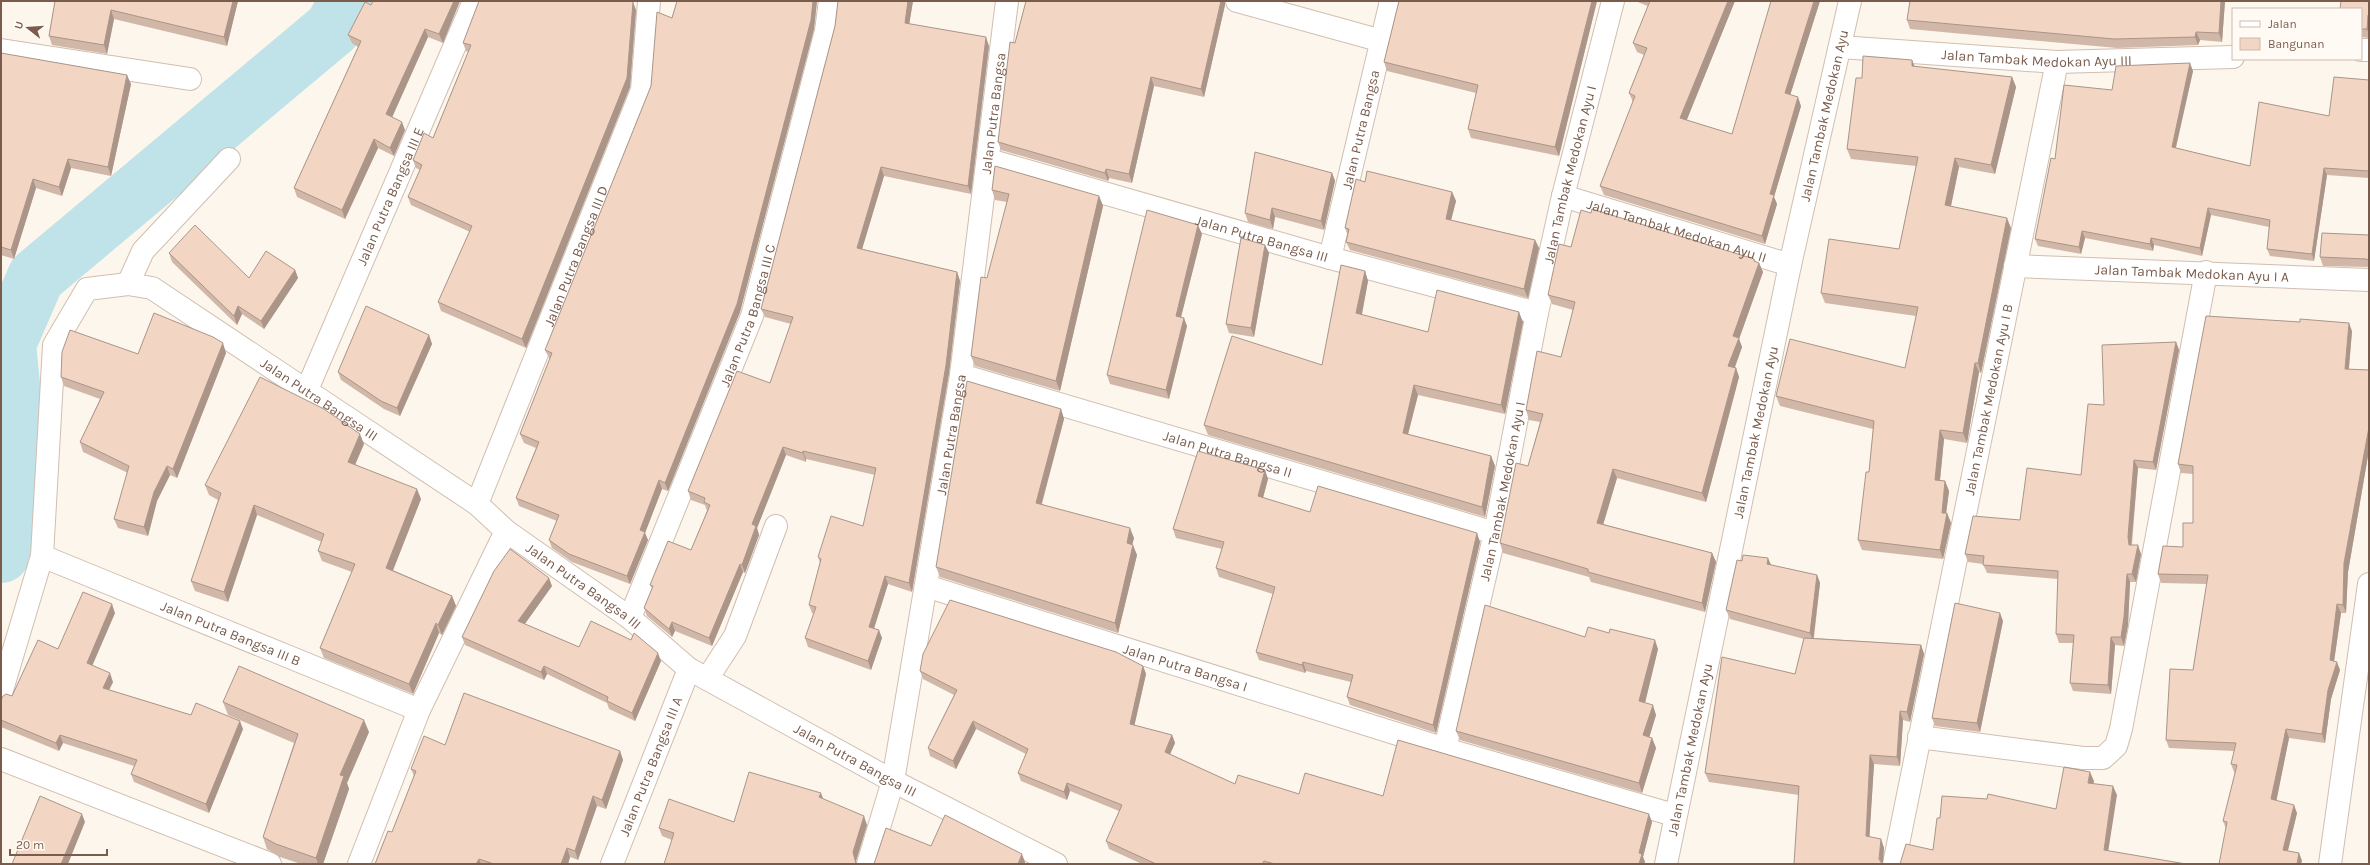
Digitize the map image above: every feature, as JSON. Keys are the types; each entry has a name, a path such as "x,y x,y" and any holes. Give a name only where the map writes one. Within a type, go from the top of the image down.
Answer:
{"street":[{"name":"Jalan Putra Bangsa III E","path":"306,392 474,1"},
{"name":"Jalan Putra Bangsa III D","path":"477,504 642,90 649,1"},
{"name":"Jalan Putra Bangsa III C","path":"630,618 752,316 826,31 830,1"},
{"name":"Jalan Putra Bangsa","path":"868,864 893,781 961,375 989,160 1007,1"},
{"path":"1237,1 1382,41"},
{"name":"Jalan Putra Bangsa","path":"1330,258 1391,1"},
{"name":"Jalan Tambak Medokan Ayu I","path":"1445,749 1494,533 1537,313 1563,196 1613,1"},
{"name":"Jalan Tambak Medokan Ayu","path":"1666,864 1674,815 1790,265 1850,1"},
{"name":"Jalan Tambak Medokan Ayu III","path":"1840,47 2057,62 2232,57"},
{"path":"1,50 190,79"},
{"name":"Jalan Tambak Medokan Ayu I B","path":"1894,864 2057,62"},
{"path":"1,693 42,556 54,345 87,289 128,284 143,251 229,159"},
{"name":"Jalan Putra Bangsa III","path":"989,160 1330,258 1537,313"},
{"name":"Jalan Tambak Medokan Ayu II","path":"1563,196 1790,265"},
{"name":"Jalan Tambak Medokan Ayu I A","path":"2015,266 2206,272 2369,280"},
{"path":"1919,737 2083,758 2103,758 2116,746 2121,729 2206,272"},
{"name":"Jalan Putra Bangsa III","path":"128,284 152,288 306,392 477,504 506,531 630,618 698,674 893,781 1056,864"},
{"name":"Jalan Putra Bangsa II","path":"961,375 1494,533"},
{"name":"Jalan Putra Bangsa III A","path":"612,864 698,674 735,636 776,526"},
{"path":"359,864 419,710 506,531"},
{"name":"Jalan Putra Bangsa III B","path":"42,556 419,710"},
{"path":"2330,864 2369,584"},
{"name":"Jalan Putra Bangsa I","path":"926,586 1445,749"},
{"path":"1445,749 1674,815"},
{"path":"1,758 270,864"}],"building":[{"path":"55,1 233,1 224,37 111,10 104,45 49,36"},
{"path":"373,1 454,1 439,34 425,29 386,114 402,122 390,148 374,139 342,210 294,188 361,41 348,35 365,2 371,5"},
{"path":"479,1 633,2 627,78 522,339 438,302 472,226 408,197 422,165 413,160 424,133 433,138 471,45 463,43"},
{"path":"677,1 813,1 811,20 737,304 665,483 659,480 640,530 645,532 627,576 569,554 549,540 559,515 516,498 539,442 520,434 552,353 545,350 651,86 657,12 672,18"},
{"path":"838,1 908,1 905,23 986,37 968,186 881,167 857,248 957,272 946,365 909,583 885,576 869,627 879,630 868,661 805,638 816,607 809,605 821,559 818,557 831,516 863,526 876,468 803,451 803,453 783,447 752,524 756,526 742,565 740,564 709,638 672,622 669,629 644,608 653,586 650,585 668,541 691,550 710,505 704,502 705,498 688,491 737,371 770,383 793,317 761,309 835,26"},
{"path":"1026,1 1221,1 1201,89 1151,77 1129,174 1106,169 1105,173 998,142 1010,42 1015,43"},
{"path":"1399,1 1592,1 1555,147 1468,129 1478,85 1384,62"},
{"path":"1650,1 1728,1 1680,118 1732,134 1771,1 1814,1 1785,93 1798,97 1770,194 1774,195 1762,236 1600,186 1635,96 1629,93 1647,48 1633,43"},
{"path":"1910,1 2221,1 2219,33 2196,32 2195,37 2114,39 1907,20"},
{"path":"2341,1 2369,1 2367,29 2362,29 2362,8 2340,8"},
{"path":"1,53 127,75 108,167 68,159 59,187 33,179 11,250 1,247"},
{"path":"1863,56 1912,60 1912,66 2012,77 1991,165 1955,158 1945,205 2007,218 1978,363 1975,363 1963,433 1940,430 1935,480 1945,481 1942,513 1947,513 1940,550 1858,540 1866,472 1869,472 1874,421 1776,396 1790,339 1905,368 1918,307 1821,293 1829,239 1899,249 1918,157 1847,149 1856,78 1862,78"},
{"path":"2190,63 2172,147 2250,166 2259,102 2329,116 2334,77 2369,80 2369,171 2324,168 2312,254 2267,249 2270,220 2208,208 2200,248 2151,238 2150,244 2082,231 2079,247 2035,239 2051,158 2055,159 2064,85 2112,90 2116,66"},
{"path":"1255,152 1332,173 1321,221 1272,208 1270,220 1245,213"},
{"path":"995,166 1099,196 1056,381 971,356 981,277 987,278 1009,194 992,190"},
{"path":"1367,171 1452,192 1446,219 1535,240 1524,289 1346,242 1349,229 1345,228 1356,179 1365,182"},
{"path":"1592,209 1754,259 1754,261 1759,263 1733,336 1739,338 1728,366 1736,368 1702,493 1613,469 1597,523 1712,553 1702,603 1588,572 1588,569 1500,543 1516,463 1528,466 1543,414 1526,410 1537,351 1561,357 1575,302 1548,295 1559,244 1571,247 1581,210 1591,213"},
{"path":"1147,210 1198,225 1176,316 1184,318 1166,390 1107,375"},
{"path":"195,225 249,278 266,251 295,270 261,321 238,306 234,316 169,253"},
{"path":"2322,233 2369,235 2369,260 2320,257"},
{"path":"1241,238 1265,245 1251,328 1226,324"},
{"path":"1341,265 1365,271 1356,313 1428,332 1437,290 1519,312 1501,405 1414,385 1403,433 1491,456 1482,507 1204,425 1232,336 1322,365"},
{"path":"366,306 429,335 397,408 381,401 338,372"},
{"path":"154,313 213,337 223,343 173,469 167,466 154,492 144,527 114,519 129,466 80,442 104,392 61,377 62,352 70,330 138,354"},
{"path":"2206,316 2300,322 2300,319 2349,323 2345,369 2369,370 2369,427 2344,563 2343,605 2337,604 2330,660 2337,662 2328,690 2322,734 2286,729 2271,799 2294,805 2283,850 2299,853 2297,864 2219,864 2227,822 2223,821 2237,765 2231,764 2236,743 2166,740 2170,669 2193,670 2208,575 2158,574 2163,546 2183,547 2183,523 2193,523 2193,466 2178,464"},
{"path":"2176,342 2153,462 2134,460 2128,537 2129,545 2138,545 2132,574 2127,574 2121,637 2111,637 2108,685 2070,683 2074,635 2056,634 2058,571 1983,565 1984,556 1965,554 1973,516 2020,520 2027,468 2081,475 2088,404 2104,405 2102,345"},
{"path":"260,377 324,409 360,434 348,462 417,489 386,568 452,596 438,625 436,623 409,684 320,648 355,564 318,551 324,534 254,505 224,592 191,581 221,493 205,485"},
{"path":"967,381 1061,409 1036,503 1130,528 1127,543 1133,545 1115,623 936,567"},
{"path":"1198,451 1265,470 1258,496 1310,512 1318,486 1477,533 1433,725 1347,697 1353,675 1303,662 1302,665 1256,652 1275,587 1216,568 1224,542 1173,529"},
{"path":"510,549 549,578 518,621 579,647 591,621 631,640 634,633 658,653 632,713 607,701 608,697 544,666 541,672 462,637 494,571"},
{"path":"1743,555 1768,558 1767,564 1817,575 1810,633 1726,610 1737,560 1742,561"},
{"path":"83,592 112,604 87,663 110,673 103,688 191,715 196,703 240,721 206,804 131,774 137,760 60,735 56,743 1,720 1,700 6,694 12,696 38,640 58,649"},
{"path":"950,600 1116,652 1143,666 1130,724 1172,735 1165,752 1235,784 1238,775 1299,794 1305,773 1383,796 1398,740 1649,814 1639,853 1642,854 1639,864 1275,864 1264,861 1262,864 1156,864 1106,841 1122,805 1067,783 1064,792 1018,773 1028,749 973,721 953,761 928,748 957,690 920,671 923,654"},
{"path":"1955,603 2000,613 1977,723 1932,718"},
{"path":"1485,605 1585,637 1588,627 1609,633 1610,629 1655,640 1639,701 1653,705 1643,735 1652,738 1639,783 1456,731"},
{"path":"1804,638 1921,645 1907,712 1900,711 1897,757 1870,755 1866,836 1881,839 1879,859 1882,864 1794,864 1799,786 1705,773 1722,657 1795,674"},
{"path":"239,666 364,720 340,775 344,776 316,858 276,844 263,837 298,734 223,702"},
{"path":"464,693 620,751 602,800 593,796 575,851 567,848 561,864 494,864 479,859 476,864 375,864 388,831 392,832 416,771 411,769 424,736 445,745"},
{"path":"2064,767 2090,772 2088,783 2113,786 2104,850 2186,864 1900,864 1906,844 1933,850 1937,818 1940,818 1942,796 1987,799 1988,794 2056,809"},
{"path":"749,772 821,793 819,797 864,816 853,852 856,864 664,864 674,833 659,828 669,799 734,822"},
{"path":"40,796 82,814 61,864 12,864"},
{"path":"945,815 1022,854 1018,864 874,864 886,828 931,846"}],"waterway":[{"path":"1,554 18,455 7,344 36,277 333,28 348,1"}]}
